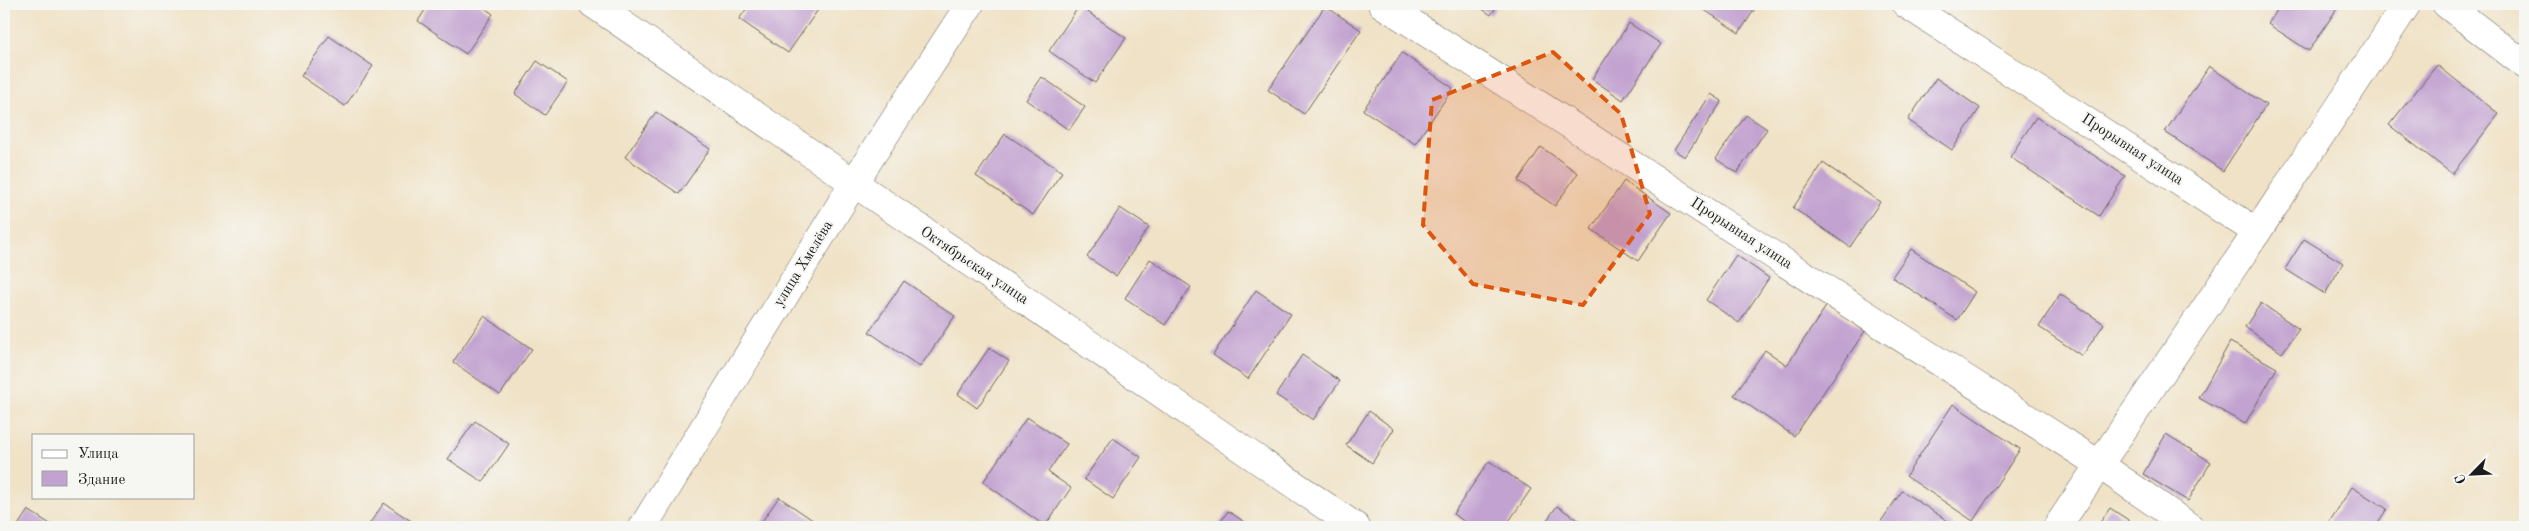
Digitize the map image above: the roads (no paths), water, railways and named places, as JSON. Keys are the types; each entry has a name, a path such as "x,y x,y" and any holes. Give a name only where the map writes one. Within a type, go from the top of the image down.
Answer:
{"street":[{"name":"Октябрьская улица","path":"593,4 1356,527"},
{"name":"улица Хмелёва","path":"642,527 853,184 970,4"},
{"name":"Прорывная улица","path":"1382,4 2100,465 2190,527"},
{"name":"Прорывная улица","path":"1906,4 2257,232"},
{"path":"2057,527 2257,232 2407,4"},
{"path":"2446,4 2525,65"}]}
